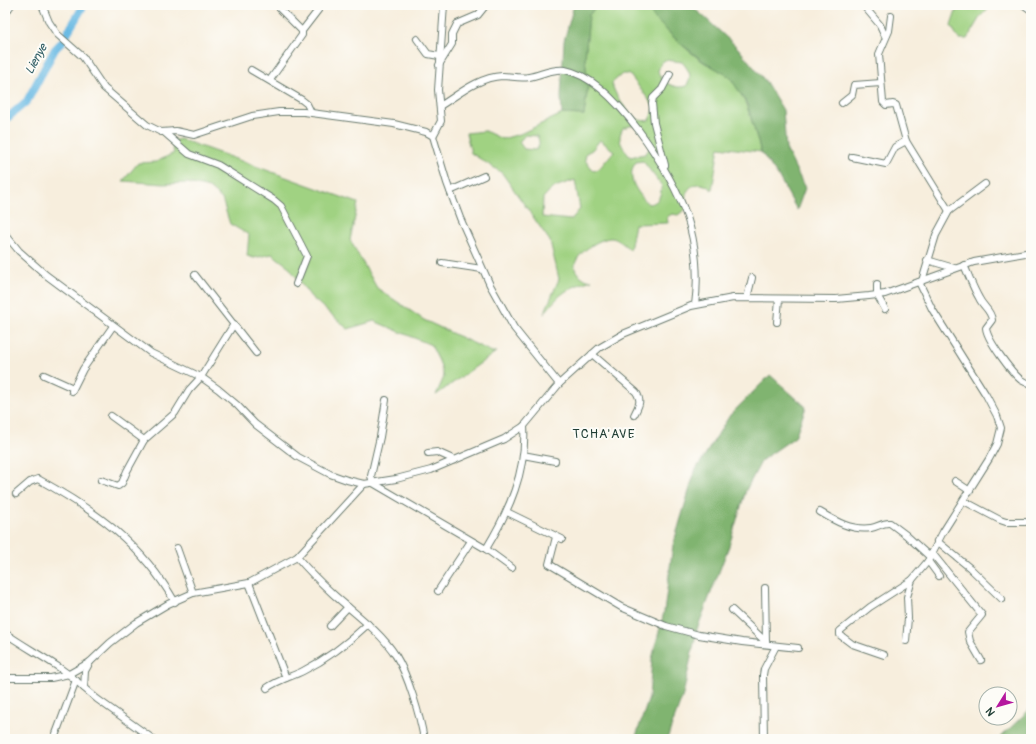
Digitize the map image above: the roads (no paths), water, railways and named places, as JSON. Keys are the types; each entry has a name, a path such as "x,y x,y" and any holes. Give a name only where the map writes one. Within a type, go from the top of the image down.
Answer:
{"street":[{"path":"7,11 11,5"},
{"path":"42,5 49,22 57,34 83,57 104,88 147,125 165,133 189,154 218,165 238,176 281,206 307,256 296,284"},
{"path":"270,80 302,35 302,31 322,5"},
{"path":"433,136 441,121 438,90 439,56 444,5"},
{"path":"439,65 452,44 452,34 457,24 478,15 486,5"},
{"path":"863,5 880,25 885,36"},
{"path":"1024,5 1031,10"},
{"path":"280,9 302,31"},
{"path":"891,16 889,31 885,36 879,54 883,102 886,105 896,105 906,141 949,211"},
{"path":"417,39 428,54 439,56"},
{"path":"251,70 302,100 307,104 311,112"},
{"path":"440,106 485,79 502,76 529,77 556,70 571,72 603,90 617,104 668,172"},
{"path":"670,74 662,89 653,98 654,123 668,172 687,217 693,238 696,272 695,305"},
{"path":"842,103 852,95 854,84 881,83"},
{"path":"165,133 176,131 194,135 252,116 279,112 311,112 394,124 426,132 433,136 450,191 482,268 514,328 559,384"},
{"path":"852,157 886,164 896,147 906,141"},
{"path":"450,191 484,176"},
{"path":"884,654 852,644 840,635 840,631 866,609 912,580 930,557 937,542 964,501 997,444 1000,428 997,416 986,395 932,309 920,281 936,235 949,211 985,184"},
{"path":"5,234 32,263 113,326 151,353 201,377 237,405 255,424 298,457 330,474 364,484 411,476 504,439 524,426 559,384 592,354 623,334 695,305 747,298 852,298 878,295 964,265 1031,252"},
{"path":"927,260 954,268"},
{"path":"442,263 482,268"},
{"path":"964,265 980,300 992,317 992,320 986,328 988,336 1021,380 1030,383"},
{"path":"195,275 256,353"},
{"path":"747,298 752,278"},
{"path":"877,284 878,295 885,309"},
{"path":"777,322 779,299"},
{"path":"101,480 118,486 121,485 136,452 144,440 175,413 189,390 201,377 234,324"},
{"path":"44,375 73,389 83,369 113,326"},
{"path":"592,354 636,392 640,398 640,403 634,415"},
{"path":"386,400 371,476 373,483 486,549 512,568"},
{"path":"111,416 144,440"},
{"path":"486,549 507,512 520,472 524,426"},
{"path":"428,452 437,452 454,460"},
{"path":"522,455 555,461"},
{"path":"16,494 30,482 38,479 92,511 138,550 162,579 175,602"},
{"path":"955,481 970,491"},
{"path":"5,678 51,678 69,674 90,662 110,643 136,623 175,602 193,593 249,583 297,556 364,484"},
{"path":"964,501 1000,520 1006,522 1025,522"},
{"path":"507,512 559,538 549,564 622,607 649,620 679,631 742,642 767,643 776,646 798,648"},
{"path":"820,512 841,524 854,527 869,528 890,523 906,535 930,557 981,613 981,616 968,632 970,641 981,660"},
{"path":"438,591 470,541"},
{"path":"937,542 970,568 1002,599"},
{"path":"177,548 193,593"},
{"path":"297,556 333,594 368,624 389,646 400,664 422,727 424,739"},
{"path":"930,557 939,576"},
{"path":"906,641 908,618 907,597 912,580"},
{"path":"249,583 286,678"},
{"path":"765,588 767,643"},
{"path":"330,626 348,607"},
{"path":"732,610 767,643"},
{"path":"267,688 275,682 318,663 358,634 368,624"},
{"path":"5,634 69,674 97,699 153,739"},
{"path":"764,739 762,675 764,668 776,646"},
{"path":"84,688 85,671 90,662"},
{"path":"54,739 76,680"}],"waterway":[{"name":"Lienye","path":"5,120 27,101 55,49 62,42 84,5"}],"district":[{"name":"TCHA'AVE","path":"604,433"}]}
